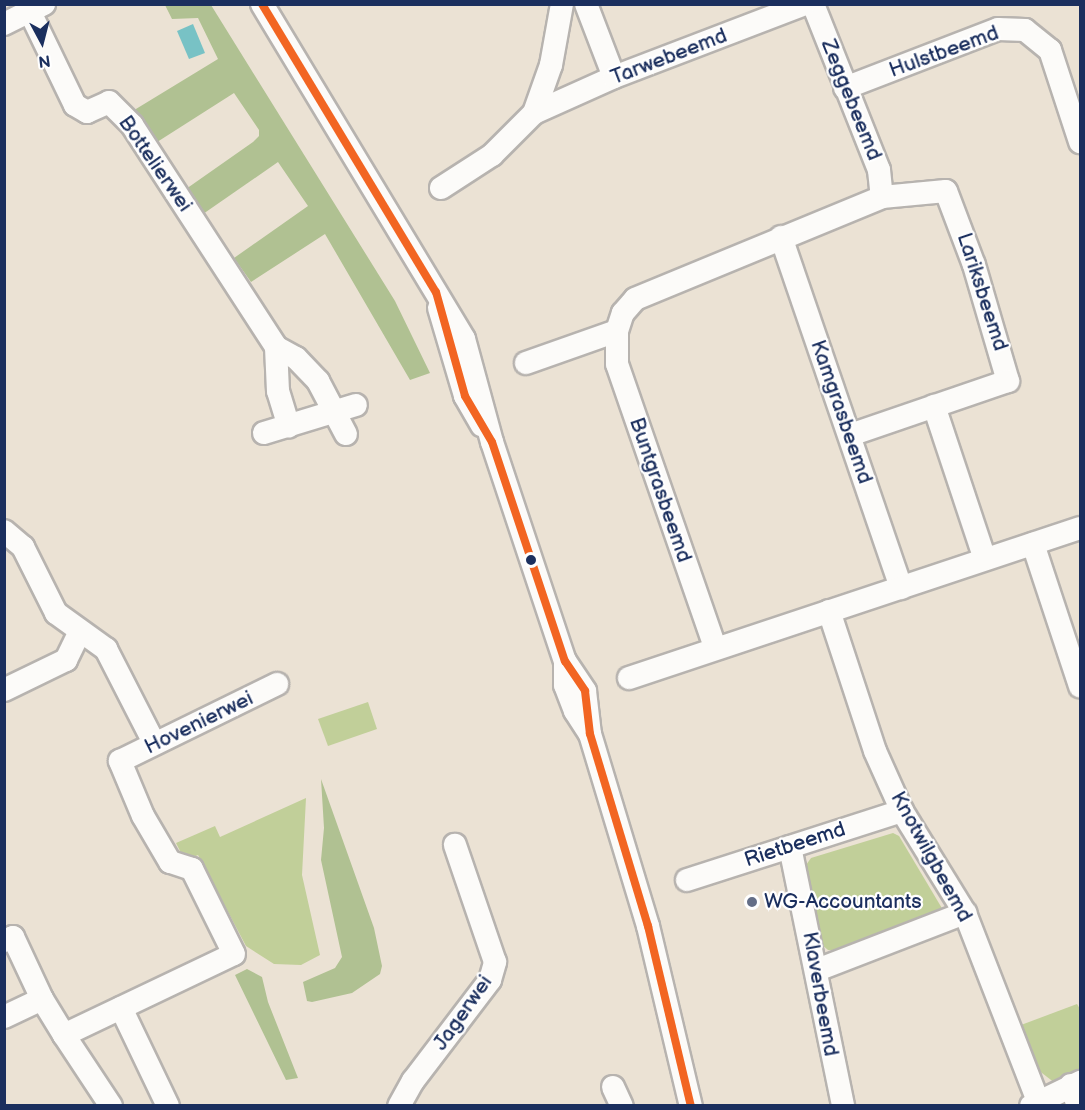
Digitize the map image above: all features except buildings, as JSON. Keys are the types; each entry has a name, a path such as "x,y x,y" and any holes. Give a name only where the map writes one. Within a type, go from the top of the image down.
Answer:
{"street":[{"path":"262,4 464,339 480,387 492,442 565,661 585,691 590,734 651,937 691,1106"},
{"name":"Tarwebeemd","path":"534,113 551,65 562,4"},
{"path":"586,4 614,77"},
{"name":"Tarwebeemd","path":"441,188 492,155 534,113 614,77 805,4"},
{"name":"Zeggebeemd","path":"813,4 879,170 882,197"},
{"path":"4,24 37,8"},
{"name":"Bottelierwei","path":"37,8 75,105 87,112 109,102 132,125 276,347 296,358 318,381 346,434"},
{"name":"Hulstbeemd","path":"845,88 999,29 1025,30 1050,50 1080,142"},
{"name":"Lariksbeemd","path":"850,435 1008,381 1000,346 946,191 882,197"},
{"name":"Buntgrasbeemd","path":"715,646 617,364 617,332 623,313 635,298 882,197"},
{"name":"Kamgrasbeemd","path":"781,237 901,588"},
{"path":"526,363 617,332"},
{"path":"276,347 278,391 289,426"},
{"path":"264,433 356,405"},
{"path":"934,406 986,559"},
{"path":"629,678 715,646 901,588 1080,528"},
{"path":"4,531 22,547 56,613 106,649 154,743"},
{"path":"1033,544 1080,686"},
{"name":"Knotwilgbeemd","path":"829,610 875,751 902,811 965,913 1035,1103"},
{"path":"4,690 66,660 80,631"},
{"name":"Hovenierwei","path":"121,1008 234,954 192,869 170,862 143,816 120,761 278,684"},
{"name":"Rietbeemd","path":"687,880 902,811"},
{"name":"Jagerwei","path":"399,1106 413,1081 490,980 495,962 455,844"},
{"name":"Klaverbeemd","path":"790,847 817,970 831,1059 843,1106"},
{"path":"817,970 965,913"},
{"path":"4,940 12,937 42,999 111,1106"},
{"path":"4,1017 42,999"},
{"path":"64,1035 121,1008 168,1106"},
{"path":"1035,1103 1076,1091"}],"green space":[{"path":"165,5 211,5 395,301 430,373 410,380 325,234 251,282 234,258 308,206 278,162 203,214 186,189 253,142 259,136 259,130 234,93 154,144 131,112 218,59 198,18 172,19"},
{"path":"368,702 377,729 328,746 318,719"},
{"path":"321,779 374,928 382,966 380,974 352,993 312,1002 307,1001 303,982 335,968 342,957 321,860 324,828"},
{"path":"306,798 302,875 320,955 301,965 274,964 246,946 198,855 185,861 176,843 215,826 220,837"},
{"path":"893,833 899,836 943,910 841,951 828,950 821,944 806,865 811,858"},
{"path":"247,969 262,977 268,1002 298,1078 286,1080 235,975"},
{"path":"1077,1004 1080,1009 1080,1072 1055,1083 1038,1070 1021,1025"}],"water":[{"path":"193,24 205,53 189,59 177,31"}],"transit line":[{"path":"262,4 436,292 465,396 492,442 565,661 585,691 590,734 648,926 691,1106"}],"place":[{"name":"WG-Accountants","path":"752,902"}]}
